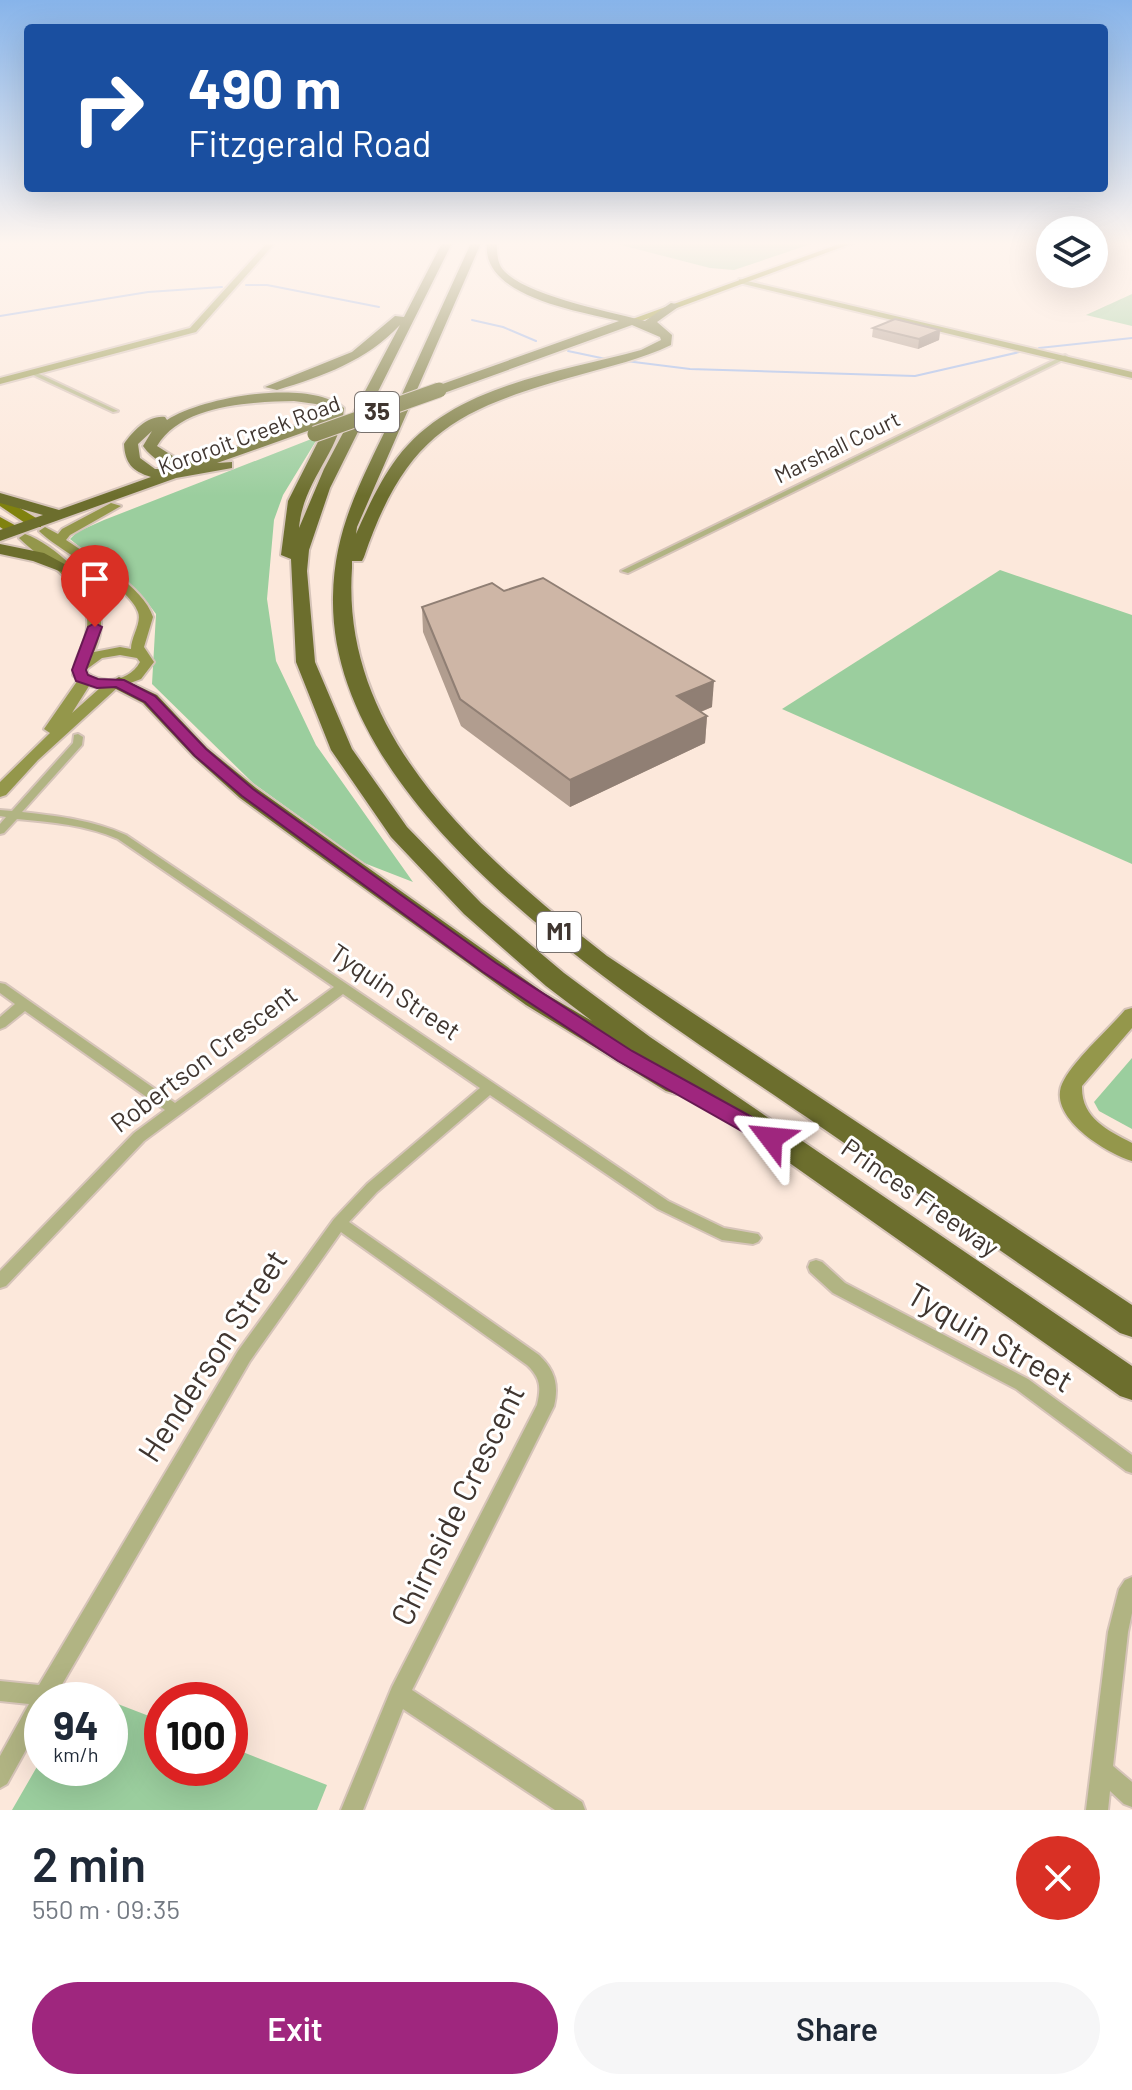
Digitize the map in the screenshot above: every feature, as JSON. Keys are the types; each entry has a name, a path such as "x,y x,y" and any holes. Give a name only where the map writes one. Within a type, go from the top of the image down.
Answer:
{"highway":[{"path":"227,465 168,476 141,467 131,456 131,444 139,433 155,423 313,375 372,348 391,327"},
{"name":"Princes Freeway","path":"404,327 325,483 308,524 298,571 297,600 306,663 331,727 373,796 406,839 469,905 581,1001 1132,1385"},
{"name":"Princes Freeway","path":"438,327 349,527 342,570 343,625 348,655 360,689 402,765 459,837 539,915 664,1010 1132,1323"},
{"name":"Kororoit Creek Road","path":"0,547 7,528 47,532 315,434 590,327"},
{"name":"Kororoit Creek Road","path":"47,532 62,515 96,502 325,420 442,384 601,327"},
{"path":"343,625 355,562 365,531 403,460 420,439 449,418 497,395 660,348 667,338 654,327"},
{"path":"197,465 185,465 160,457 152,450 151,439 173,422 253,397 301,395 322,400 337,408 335,422 297,495 291,516 291,581 306,663"},
{"path":"96,502 134,480 141,467"},
{"path":"0,499 62,515"},
{"path":"0,547 62,567"},
{"path":"116,683 160,707 200,752 248,793 535,999 625,1056 795,1151"}],"main road":[{"path":"0,499 47,532"}],"street":[{"path":"0,381 195,327"},
{"path":"941,327 1132,375"},
{"name":"Marshall Court","path":"625,571 1062,358"},
{"path":"33,373 115,411"},
{"path":"0,792 32,757 75,699 95,627 91,607 62,567 7,528"},
{"path":"47,532 114,582 144,609 146,618 136,639 139,654"},
{"path":"32,757 116,683 138,675 146,668 147,660 139,654 108,652 83,672"},
{"path":"83,672 116,683"},
{"path":"0,831 7,814 78,743 78,737"},
{"name":"Tyquin Street","path":"7,814 109,830 663,1205 722,1234 753,1238"},
{"path":"0,987 174,1109"},
{"name":"Robertson Crescent","path":"0,1281 110,1165 174,1109 343,987"},
{"path":"0,1024 24,1004"},
{"path":"1132,1015 1072,1084 1070,1097 1074,1111 1098,1134 1132,1153"},
{"name":"Henderson Street","path":"53,1682 244,1356 339,1223 372,1188 489,1088"},
{"name":"Chirnside Crescent","path":"339,1223 533,1360 550,1381 545,1406 399,1694 352,1810"},
{"name":"Tyquin Street","path":"816,1267 839,1288 1022,1384 1132,1465"},
{"path":"1097,1810 1118,1632 1126,1596 1132,1587"},
{"path":"0,1691 24,1695"},
{"path":"399,1694 574,1810"},
{"name":"Henderson Street","path":"0,1777 24,1733"},
{"path":"1103,1771 1132,1796"}],"green space":[{"path":"319,436 283,495 274,520 267,599 276,661 316,745 413,882 364,863 253,783 152,684 156,614 147,602 70,539 77,532 104,520"},
{"path":"1000,570 1132,615 1132,864 782,709"},
{"path":"1132,1058 1132,1129 1099,1111 1094,1102"},
{"path":"128,1708 144,1714 144,1786 248,1786 248,1754 327,1785 317,1810 12,1810 26,1786 128,1786"}],"building":[{"path":"930,327 940,330 919,339 873,328"},
{"path":"543,578 714,681 677,696 707,716 570,780 460,699 422,607 492,583 504,591"}],"waterway":[{"path":"504,327 536,341"},
{"path":"1039,348 1132,338"},
{"path":"568,351 606,359"},
{"path":"626,361 690,369 915,376 1024,351"}],"route":[{"path":"95,627 79,670 82,678 97,684 119,683 150,699 200,752 248,793 490,968 625,1056 771,1138"}]}
